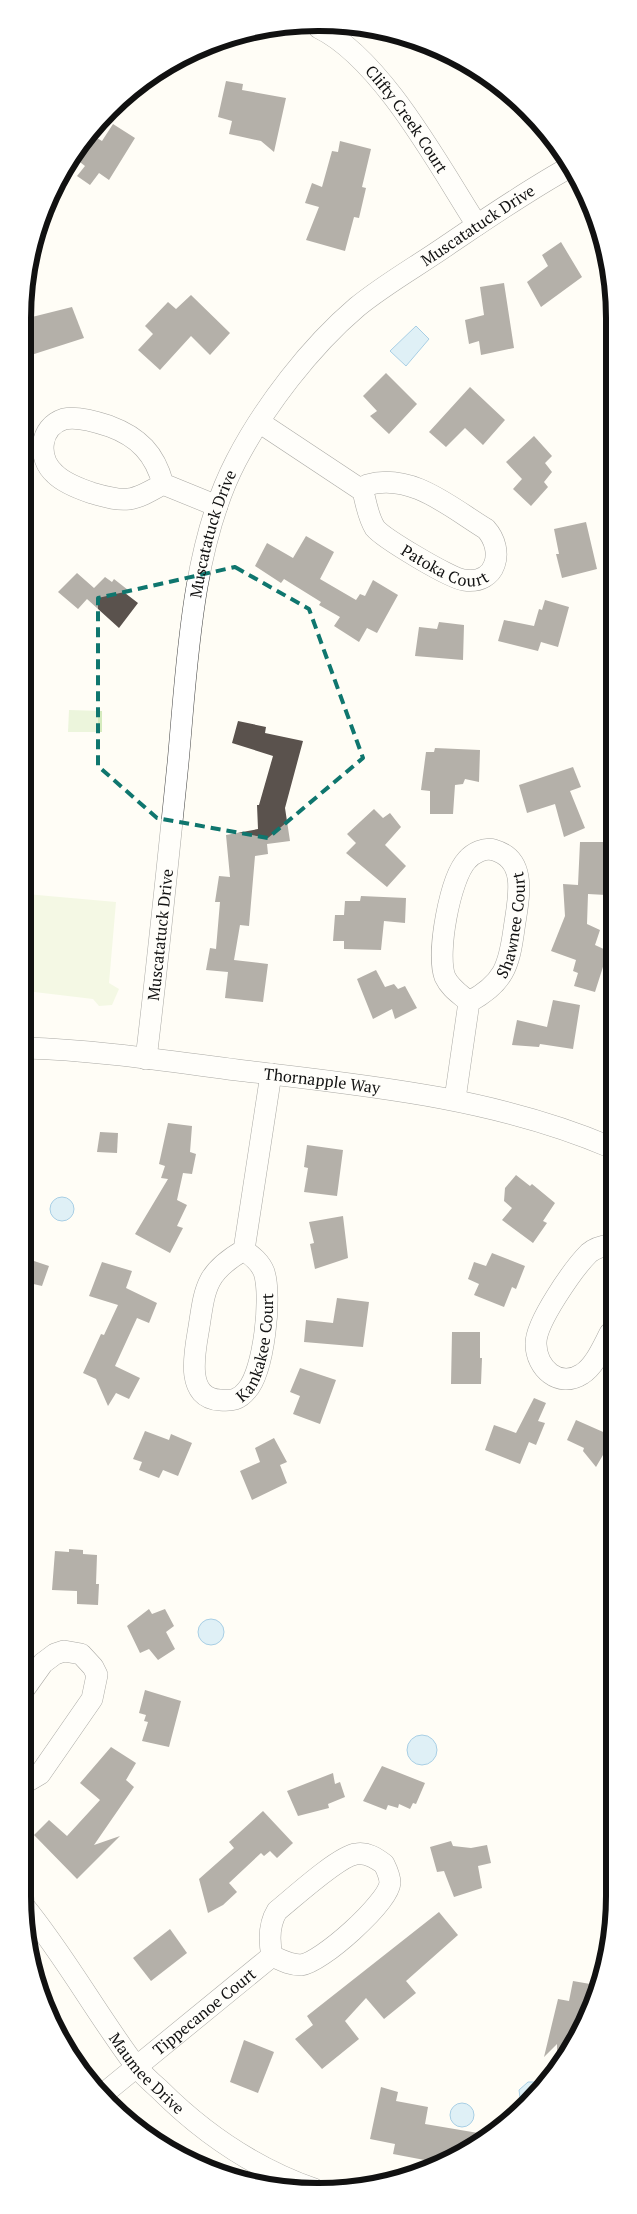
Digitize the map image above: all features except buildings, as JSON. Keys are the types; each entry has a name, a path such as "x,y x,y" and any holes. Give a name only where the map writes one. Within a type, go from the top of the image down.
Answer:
{"street":[{"name":"Clifty Creek Court","path":"324,31 350,50 376,74 477,225"},
{"name":"Muscatatuck Drive","path":"146,1059 166,886 188,660 199,578 217,506 235,463 259,422 304,362 358,307 477,225 546,180 564,171"},
{"path":"65,419 86,420 117,429 131,437 148,452 157,464 163,484 141,498 122,501 85,491 54,474 42,452 44,439 50,428 65,419"},
{"path":"259,422 363,491"},
{"name":"Patoka Court","path":"376,482 404,483 420,489 486,529 492,535 497,552 496,563 492,571 484,577 473,580 457,578 382,534 370,517 363,491 367,485 376,482"},
{"path":"163,484 217,506"},
{"name":"Shawnee Court","path":"490,849 506,854 515,864 518,898 514,931 510,954 501,977 486,993 469,1002 453,989 446,978 441,964 446,924 455,880 460,868 468,858 479,851 490,849"},
{"path":"455,1099 469,1002"},
{"name":"Thornapple Way","path":"31,1049 146,1059 455,1099 522,1116 584,1136 606,1145"},
{"path":"244,1250 271,1074"},
{"path":"606,1246 598,1247 590,1253 555,1299 536,1342 539,1363 547,1373 555,1377 573,1378 582,1374 598,1355 606,1340"},
{"name":"Kankakee Court","path":"244,1250 255,1258 264,1271 268,1293 258,1372 254,1382 234,1401 214,1400 207,1397 195,1381 193,1367 206,1285 220,1266 244,1250"},
{"path":"31,1680 43,1663 55,1654 64,1652 81,1654 93,1667 97,1675 92,1699 40,1774 31,1779"},
{"name":"Tippecanoe Court","path":"354,1854 364,1854 384,1864 390,1883 380,1902 326,1952 313,1962 300,1965 287,1963 272,1956 270,1933 277,1911 337,1864 354,1854"},
{"name":"Maumee Drive","path":"32,1916 51,1938 136,2067 202,2128 240,2155 278,2176 292,2181"},
{"name":"Tippecanoe Court","path":"108,2090 272,1956"}],"highlighted area":[{"path":"235,567 309,609 363,758 268,838 157,818 98,766 98,598"}],"green space":[{"path":"69,710 102,711 102,732 68,732"},
{"path":"31,894 116,902 109,983 119,989 112,1005 99,1006 93,999 31,992"}],"water":[{"path":"416,326 429,339 406,366 390,351"},
{"path":"62,1197 71,1200 74,1209 71,1218 62,1221 53,1218 50,1209 53,1200"},
{"path":"211,1619 220,1623 224,1632 220,1641 211,1645 202,1641 198,1632 202,1623"},
{"path":"422,1735 433,1739 437,1750 433,1761 422,1765 411,1761 407,1750 411,1739"},
{"path":"528,2082 536,2083 521,2100 519,2090"},
{"path":"462,2103 470,2107 474,2115 470,2123 462,2127 454,2123 450,2115 454,2107"}]}
